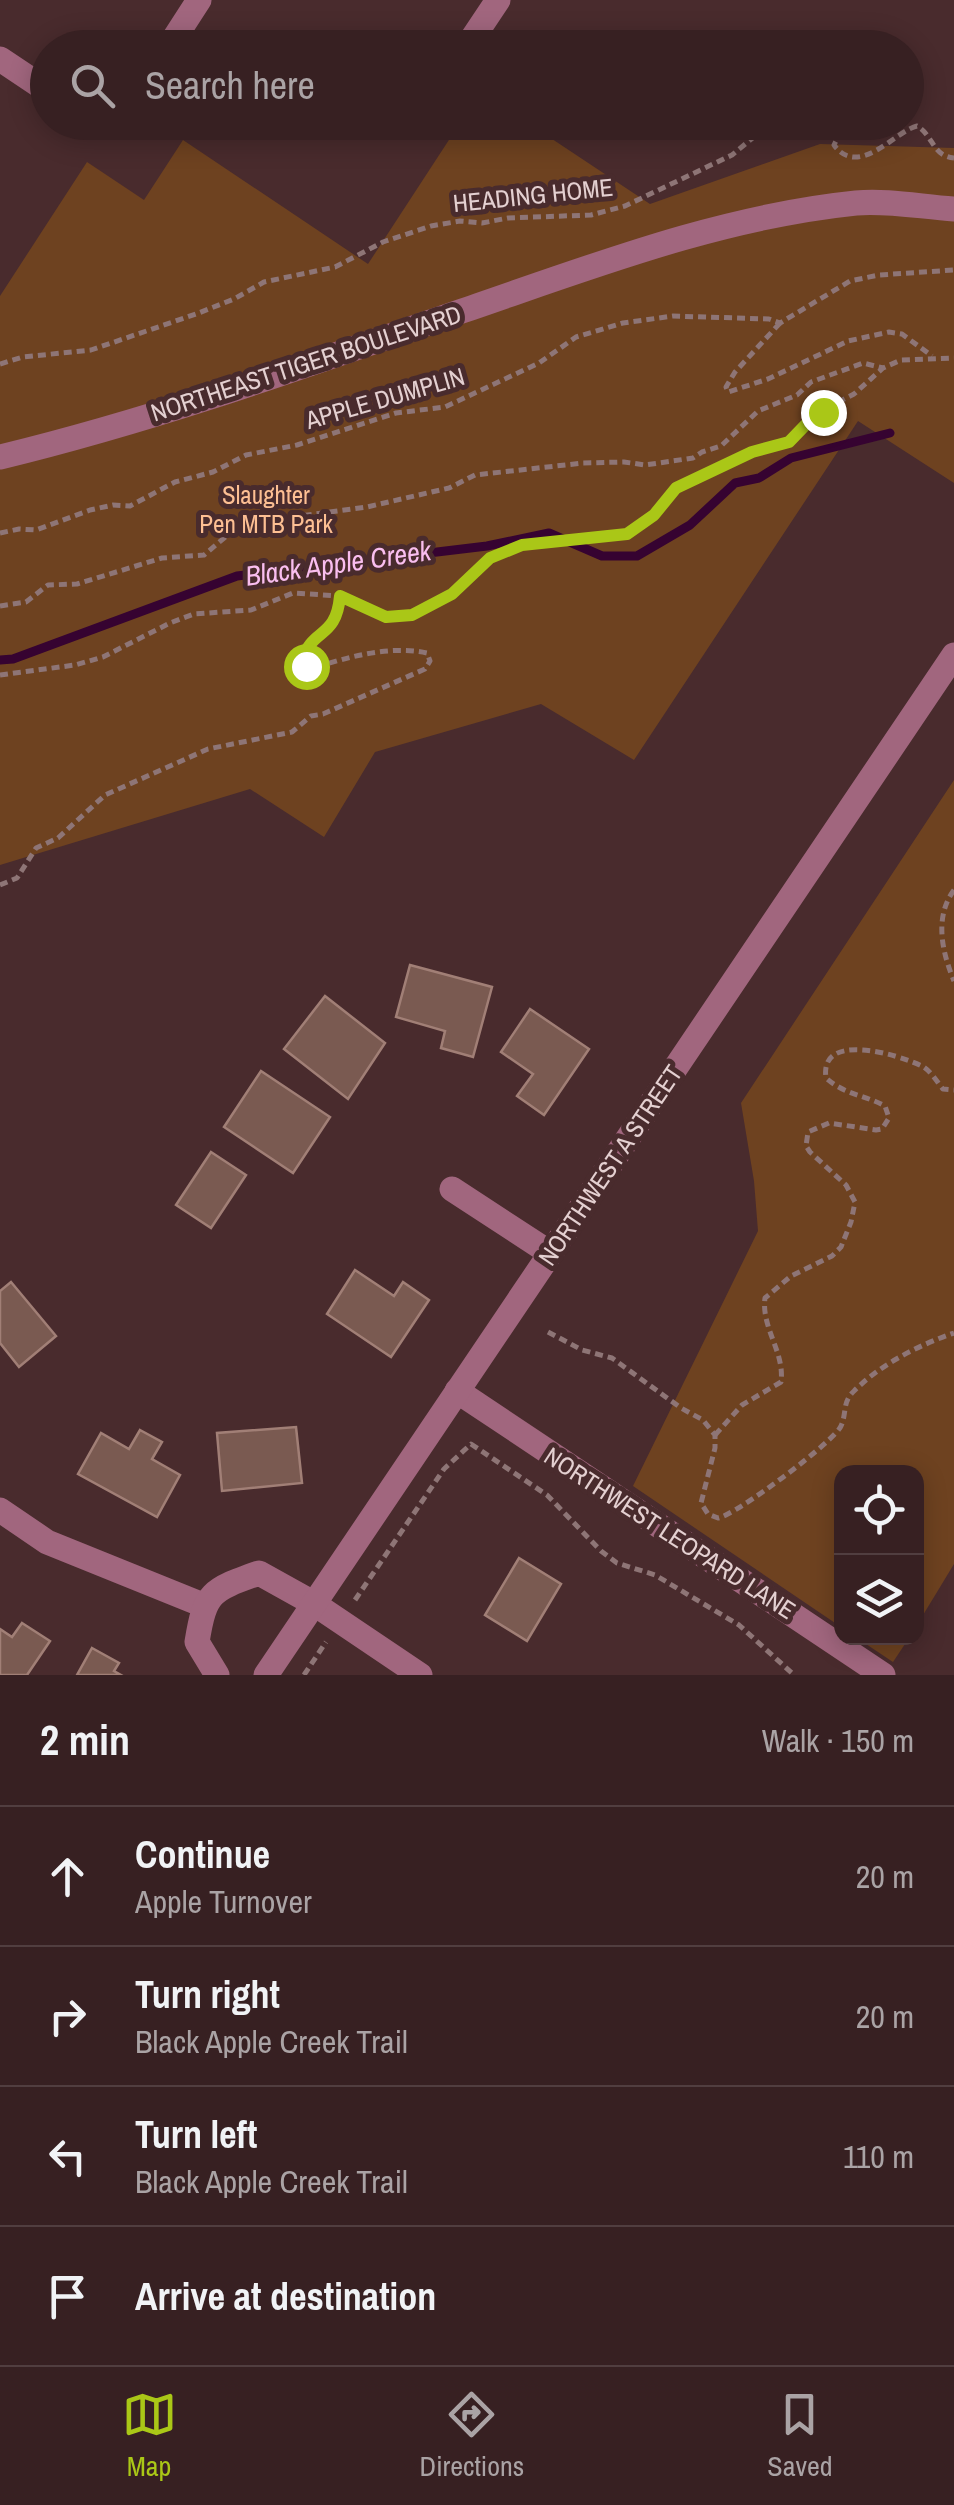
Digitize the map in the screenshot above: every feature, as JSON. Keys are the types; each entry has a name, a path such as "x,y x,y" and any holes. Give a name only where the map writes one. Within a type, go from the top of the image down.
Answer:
{"street":[{"path":"180,30 199,0"},
{"path":"478,30 498,0"},
{"path":"0,59 30,79"},
{"name":"NORTHEAST TIGER BOULEVARD","path":"0,458 222,392 609,261 737,222 860,202 954,209"},
{"name":"NORTHWEST A STREET","path":"266,1675 954,655"},
{"path":"452,1188 550,1253"},
{"name":"NORTHWEST LEOPARD LANE","path":"457,1391 883,1675"},
{"path":"0,1510 46,1542 203,1605"},
{"path":"216,1675 197,1642 203,1605 224,1586 259,1574 314,1603 420,1675"}],"path":[{"path":"924,131 941,156 954,158"},
{"name":"HEADING HOME","path":"0,364 23,357 91,350 196,314 264,282 335,267 383,242 431,226 591,215 626,206 732,155 750,140"},
{"path":"836,140 836,149 852,156 875,152 896,140"},
{"path":"935,358 902,334 889,332 848,340 768,379 728,392 726,387 780,323 850,281 954,270"},
{"name":"APPLE DUMPLIN","path":"0,532 36,530 90,510 130,506 176,482 212,472 246,455 297,444 396,413 444,407 539,363 576,337 623,323 674,316 768,319 780,323"},
{"path":"0,676 75,666 102,657 170,622 194,614 250,610 294,592 340,596 386,617 412,615 452,594 490,558 522,545 627,534 654,515 676,488 752,452 789,442 816,414 854,394 884,368 901,360 954,358"},
{"path":"0,606 26,602 48,586 77,584 162,558 204,555 230,533 252,531 276,519 367,507 449,488 475,476 583,463 645,466 693,458 721,446 758,411 797,395 810,382 863,363 884,368"},
{"path":"0,885 16,878 36,848 58,838 105,795 208,749 292,732 311,716 425,669 430,661 427,652 417,650 364,653 313,668 306,666 303,655 312,640 336,620 340,596"},
{"path":"954,890 942,913 941,935 954,981"},
{"path":"714,1435 742,1405 781,1382 777,1352 765,1322 765,1298 801,1270 832,1256 842,1247 851,1222 854,1202 846,1185 810,1152 806,1146 808,1132 828,1123 882,1129 889,1118 885,1106 848,1094 826,1078 824,1065 828,1058 846,1050 882,1052 926,1068 943,1089 954,1090"},
{"path":"548,1332 582,1350 612,1358 703,1420 714,1435 716,1448 702,1504 708,1514 718,1518 763,1492 826,1442 841,1427 845,1403 859,1386 921,1344 954,1333"},
{"path":"304,1675 444,1469 471,1444 547,1495 600,1551 617,1563 655,1575 739,1625 794,1675"}],"green space":[{"name":"Slaughter Pen MTB Park","path":"183,140 368,264 449,140 554,140 650,204 820,144 954,148 954,483 858,421 634,760 541,704 375,752 324,837 250,789 0,865 0,296 87,162 144,200"},
{"path":"954,780 954,1564 924,1613 924,1465 834,1465 834,1622 633,1486 758,1231 741,1103"},
{"path":"868,1645 904,1645 893,1662"}],"building":[{"path":"410,965 492,987 473,1057 441,1048 445,1031 396,1017"},
{"path":"325,996 385,1043 348,1099 284,1049"},
{"path":"530,1009 589,1049 544,1115 517,1096 533,1074 501,1052"},
{"path":"261,1071 330,1117 293,1173 224,1127"},
{"path":"211,1152 246,1175 211,1228 176,1205"},
{"path":"355,1270 394,1296 403,1282 429,1300 391,1357 327,1314"},
{"path":"11,1282 56,1336 19,1367 0,1343 0,1291"},
{"path":"296,1427 302,1483 222,1491 217,1433"},
{"path":"140,1430 162,1442 152,1459 180,1475 157,1517 78,1474 101,1433 129,1449"},
{"path":"519,1558 561,1584 527,1641 485,1615"},
{"path":"22,1623 50,1641 27,1675 0,1675 0,1629 12,1637"},
{"path":"92,1648 119,1663 114,1671 121,1675 77,1675"}],"waterway":[{"name":"Black Apple Creek","path":"0,660 13,659 237,576 487,546 549,533 602,556 637,556 690,525 735,483 759,478 791,458 890,433"}],"route":[{"path":"306,666 303,655 312,640 336,620 340,596 386,617 412,615 452,594 490,558 522,545 627,534 654,515 676,488 752,452 789,442 816,414 823,412"}]}
